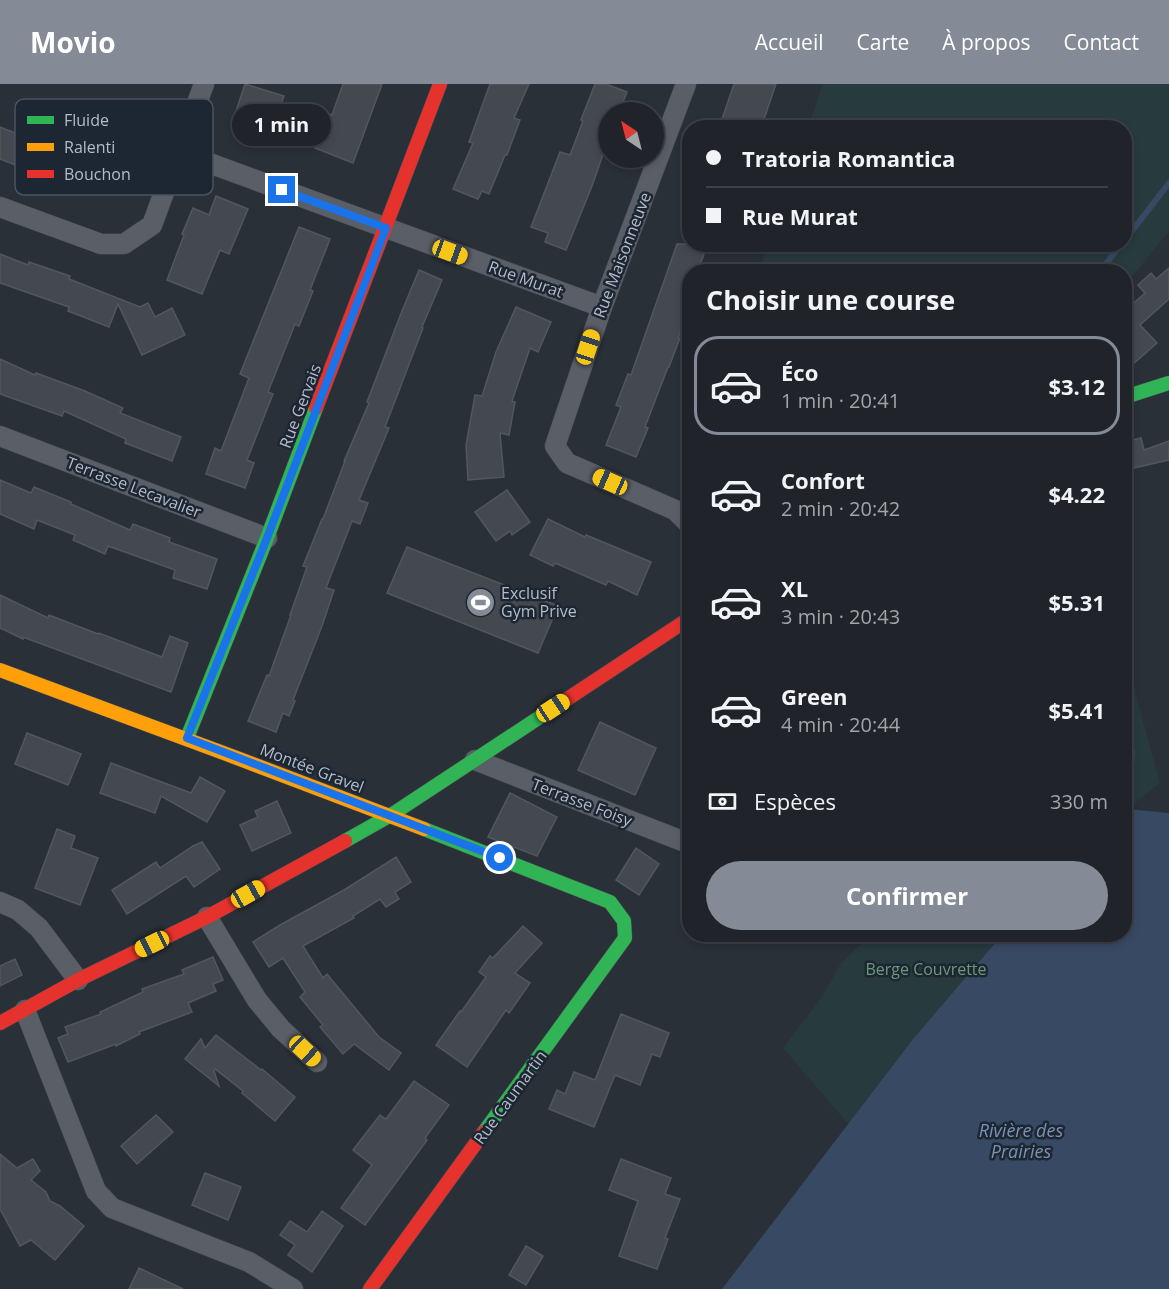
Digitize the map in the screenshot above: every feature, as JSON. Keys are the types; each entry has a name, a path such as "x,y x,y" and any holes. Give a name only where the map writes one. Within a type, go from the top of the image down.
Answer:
{"street":[{"path":"198,99 204,84"},
{"name":"Rue Gervais","path":"187,738 267,538 440,84"},
{"name":"Rue Maisonneuve","path":"682,517 675,510 567,463 555,446 602,307 686,84"},
{"name":"Rue Murat","path":"213,164 602,307"},
{"path":"0,207 101,244 124,244 152,225 163,195"},
{"path":"1132,395 1169,383"},
{"name":"Terrasse Lecavalier","path":"0,436 267,538"},
{"path":"0,1023 78,980 207,916 391,815 682,623"},
{"name":"Montée Gravel","path":"0,669 391,815 610,902"},
{"name":"Terrasse Foisy","path":"475,760 682,841"},
{"path":"0,902 18,910 39,928 78,980"},
{"name":"Rue Caumartin","path":"370,1289 625,938 624,921 610,902"},
{"path":"207,916 257,1000 281,1029 317,1062"},
{"path":"25,1010 96,1191 112,1208 249,1262 293,1289"}],"green space":[{"path":"823,84 1169,84 1169,231 1132,276 1132,264 761,264 766,252 1132,252 1132,120 810,120"},
{"path":"1132,673 1138,703 1160,783 1132,805"},
{"name":"Berge Couvrette","path":"864,942 996,942 913,1039 848,1124 783,1048 822,997 841,963"}],"water":[{"name":"Rivière des Prairies","path":"1132,809 1169,813 1169,1289 722,1289 913,1039 996,942 1132,942"}],"building":[{"path":"245,84 284,96 271,133 233,120"},
{"path":"343,84 382,84 353,163 315,148 329,114 332,115"},
{"path":"490,84 529,84 514,118 520,120 507,155 505,155 489,194 482,191 478,199 453,189 473,143 469,142"},
{"path":"595,84 606,84 627,92 623,102 598,102 598,168 566,250 545,242 548,233 531,227 560,152 570,155 583,121 581,120"},
{"path":"734,84 776,84 764,120 722,120"},
{"path":"0,127 15,133 15,165 0,159"},
{"path":"216,196 248,209 229,254 220,250 202,294 167,280 193,208 209,215"},
{"path":"299,227 330,239 299,326 295,324 268,392 273,394 247,460 254,463 245,488 206,474 215,448 221,451 249,378 240,374"},
{"path":"677,244 682,244 682,252 705,252 700,264 682,264 682,327 678,338 680,338 645,427 648,428 636,457 606,445 621,407 616,405 628,374 631,375"},
{"path":"0,254 28,265 29,262 70,276 69,279 140,307 148,303 155,317 172,308 185,335 142,355 118,304 109,327 68,311 69,307 0,283"},
{"path":"1169,268 1169,299 1140,325 1157,343 1132,365 1132,305 1145,293 1138,285 1151,273 1156,279"},
{"path":"419,270 442,280 385,427 389,428 359,500 368,503 360,524 352,521 326,588 334,590 293,700 295,701 289,716 283,713 276,732 248,721 267,675 269,676 307,567 303,566 369,403 367,402"},
{"path":"516,307 551,322 538,352 530,348 512,401 515,402 509,435 500,433 504,477 468,480 466,445 475,395 482,396 496,352"},
{"path":"0,359 35,375 36,373 85,391 123,408 120,413 181,437 172,461 125,443 126,439 64,411 62,416 0,394"},
{"path":"1141,438 1144,450 1169,441 1169,460 1132,468 1132,440"},
{"path":"0,480 31,493 34,487 130,530 133,524 170,538 169,542 217,559 207,589 173,578 175,570 108,546 105,554 73,540 75,535 37,520 34,529 0,514"},
{"path":"507,490 530,522 512,535 510,531 496,541 475,512"},
{"path":"548,519 585,537 586,535 651,562 637,595 608,581 606,585 530,555"},
{"path":"407,547 558,606 538,653 387,593"},
{"path":"0,595 48,618 49,615 162,657 170,636 188,643 171,692 23,637 23,639 0,628"},
{"path":"600,722 656,748 635,795 578,770"},
{"path":"27,733 81,754 68,785 15,764"},
{"path":"111,763 191,793 200,777 225,791 207,822 161,796 155,813 100,793"},
{"path":"510,793 557,817 537,856 488,837"},
{"path":"277,801 291,833 252,851 240,825 258,817 255,811"},
{"path":"57,829 75,836 71,848 98,858 80,905 35,888"},
{"path":"202,842 220,869 194,887 186,876 127,914 112,890 156,862 160,868"},
{"path":"636,848 659,864 639,895 616,880"},
{"path":"396,857 411,882 395,892 399,899 386,907 380,899 353,916 354,918 303,946 323,978 327,974 379,1037 401,1053 389,1070 354,1044 343,1054 320,1027 323,1025 300,997 305,992 283,958 269,967 253,942"},
{"path":"523,926 542,943 515,973 530,983 509,1013 506,1010 467,1067 436,1045 486,977 479,972 490,956 493,958"},
{"path":"213,957 223,980 213,984 216,991 188,1003 192,1012 139,1032 140,1034 116,1046 116,1044 68,1062 58,1038 68,1034 65,1027 101,1014 100,1012 143,992 142,989 184,974 182,970"},
{"path":"15,959 22,975 0,986 0,966"},
{"path":"621,1014 669,1033 660,1057 652,1054 640,1085 615,1075 594,1127 549,1109 557,1090 565,1094 574,1072 595,1080"},
{"path":"216,1035 295,1097 275,1121 215,1069 219,1086 185,1059 201,1039 205,1048"},
{"path":"414,1081 449,1105 425,1138 427,1140 365,1225 341,1208 372,1165 353,1150 380,1115 386,1119"},
{"path":"156,1115 173,1132 137,1164 121,1146"},
{"path":"0,1154 17,1168 33,1159 40,1171 31,1180 46,1192 50,1201 60,1206 84,1226 55,1260 31,1240 20,1246 0,1209"},
{"path":"621,1159 671,1178 665,1194 680,1199 665,1238 668,1239 657,1269 619,1256 638,1201 609,1190"},
{"path":"205,1173 241,1187 228,1220 192,1205"},
{"path":"322,1211 343,1226 312,1272 288,1255 295,1245 280,1235 290,1221 307,1232"},
{"path":"526,1246 543,1256 526,1285 509,1275"},
{"path":"139,1268 183,1289 129,1289"}],"waterway":[{"path":"1132,231 1169,183"},
{"path":"1106,264 1115,252"}],"traffic: fast":[{"path":"1132,395 1169,383"},
{"path":"187,738 316,408"},
{"path":"345,841 391,815 546,713"},
{"path":"424,829 610,902 624,921 625,938 484,1132"}],"traffic: slow":[{"path":"0,670 424,829"}],"traffic: jam":[{"path":"316,408 440,84"},
{"path":"546,713 682,623"},
{"path":"0,1023 78,980 207,917 345,841"},
{"path":"370,1289 484,1132"}],"place":[{"name":"Exclusif Gym Prive","path":"480,602"}],"route":[{"path":"282,190 386,228 267,538 187,738 500,858"}]}
